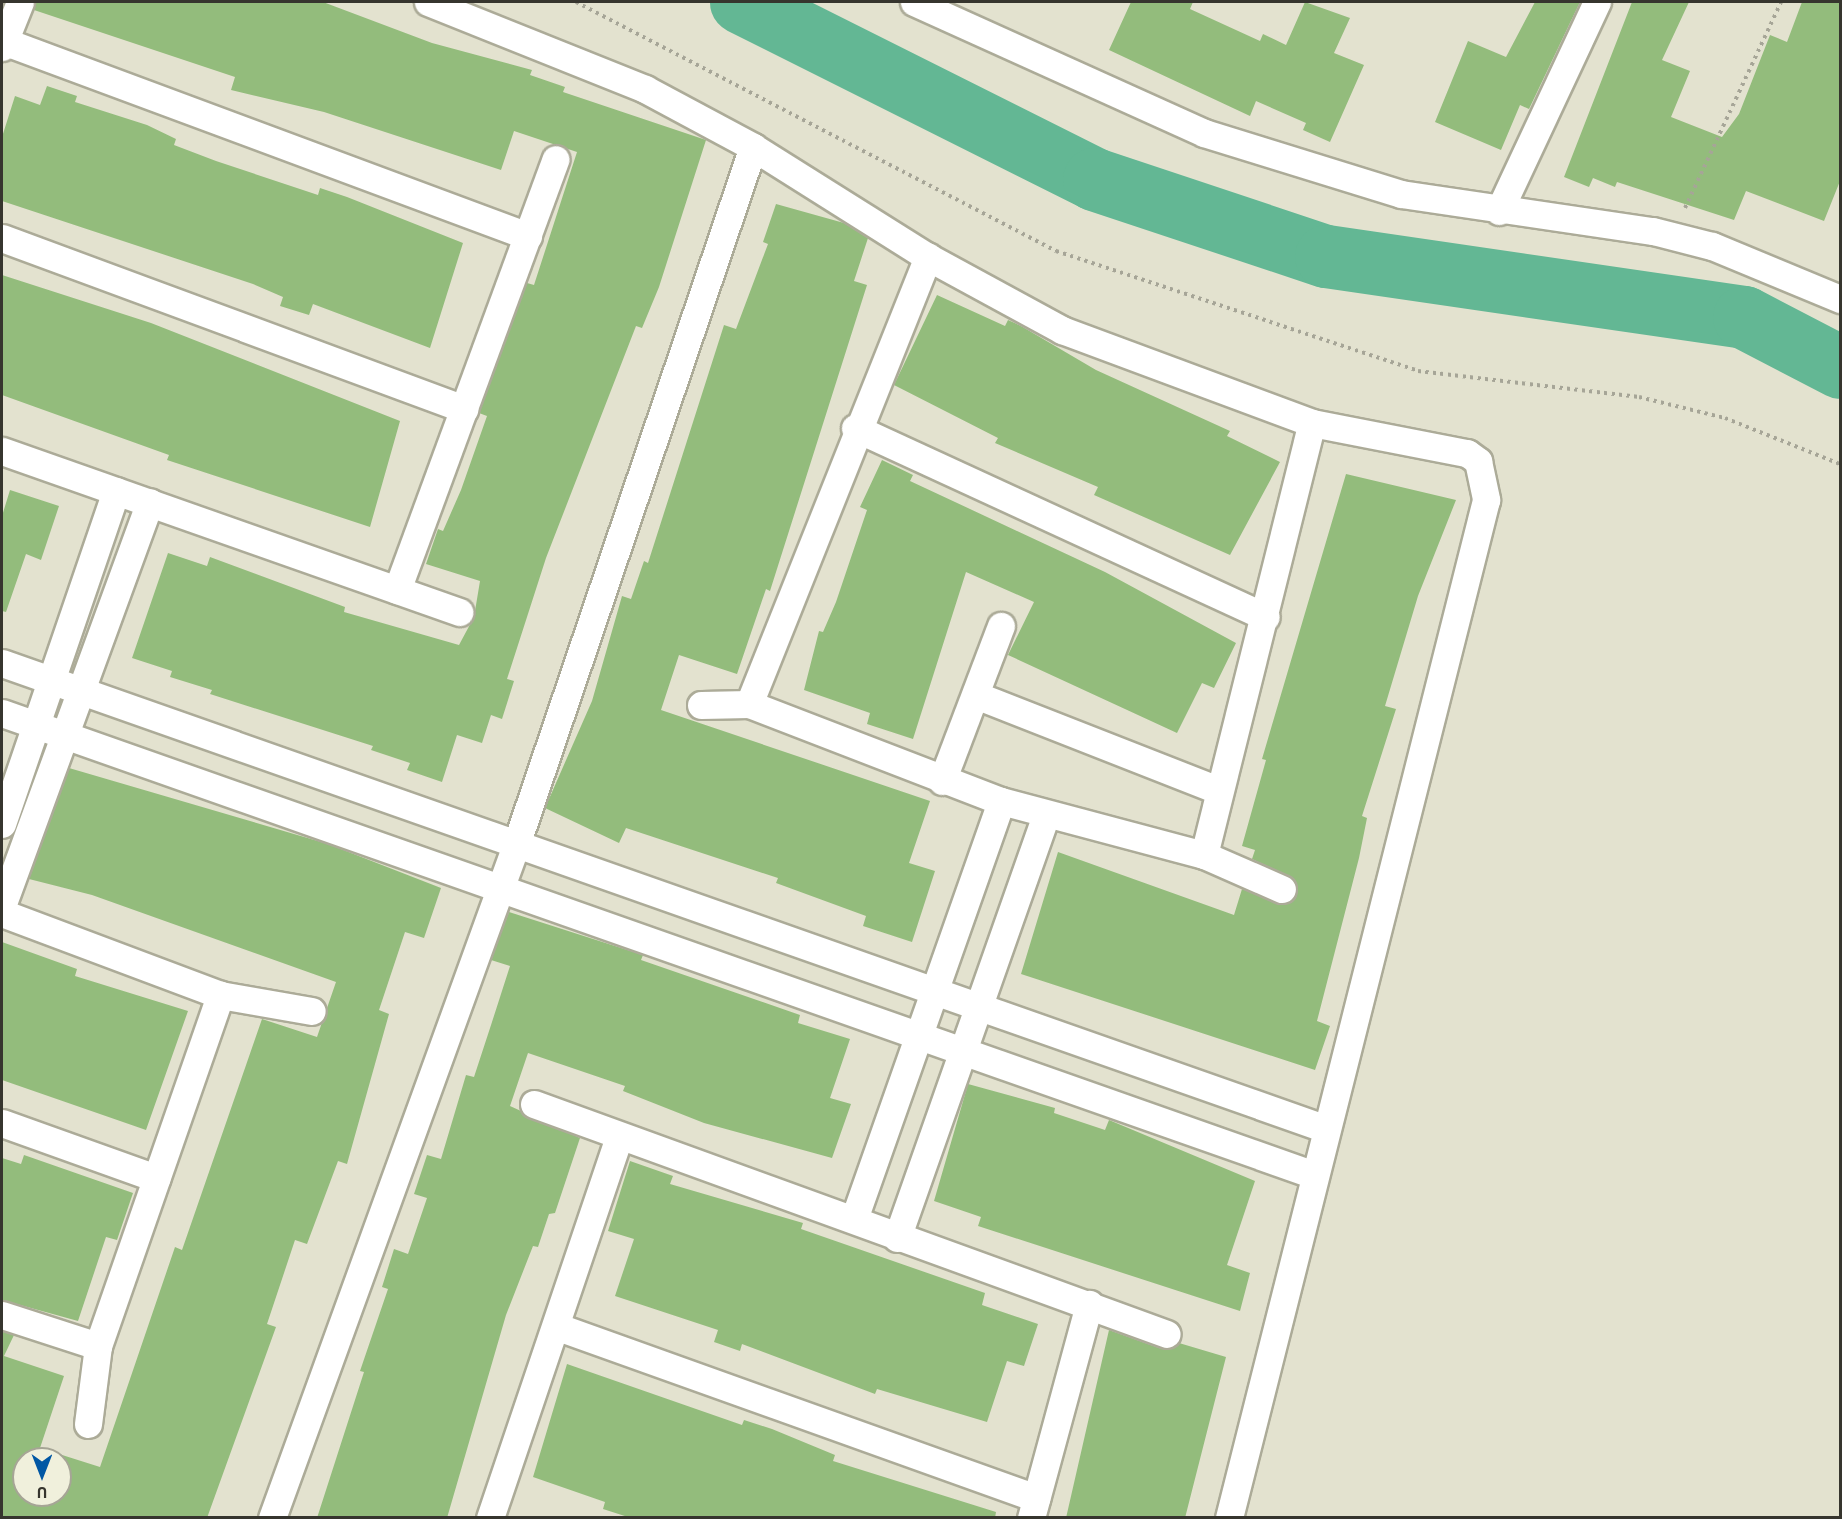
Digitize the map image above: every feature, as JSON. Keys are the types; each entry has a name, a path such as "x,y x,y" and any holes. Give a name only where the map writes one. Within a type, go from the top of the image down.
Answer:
{"street":[{"path":"20,2 4,45 528,236"},
{"path":"428,2 645,89 753,147 928,257 1062,330 1312,423 1467,453 1484,474 1486,500 1312,1174 1229,1518"},
{"path":"914,2 1204,133 1401,194 1499,211 1589,218 1672,236 1840,298"},
{"path":"1499,211 1597,2"},
{"path":"272,1518 516,845 753,147"},
{"path":"397,590 556,159"},
{"path":"2,238 464,408"},
{"path":"749,704 855,428 928,257"},
{"path":"1204,855 1218,790 1266,618 1312,423"},
{"path":"855,428 1266,618"},
{"path":"2,451 150,501 459,612"},
{"path":"2,824 116,491"},
{"path":"2,906 150,501"},
{"path":"942,781 978,696 1001,626"},
{"path":"2,663 934,990 976,1008 1324,1128"},
{"path":"978,696 1218,790"},
{"path":"701,705 749,704 942,781 1046,814 1204,855 1282,889"},
{"path":"2,713 1312,1174"},
{"path":"854,1219 1001,801"},
{"path":"897,1238 1046,814"},
{"path":"2,913 220,995 312,1011"},
{"path":"88,1424 98,1346 220,995"},
{"path":"534,1104 618,1139 854,1219 897,1238 1089,1304 1167,1334"},
{"path":"2,1123 156,1178"},
{"path":"494,1516 618,1139"},
{"path":"558,1327 1034,1508 1089,1304"},
{"path":"2,1315 98,1346"}],"path":[{"path":"576,2 1056,251 1418,371 1639,397 1725,418 1840,464"},
{"path":"1672,236 1781,2"}],"building":[{"path":"35,2 323,2 432,43 532,70 530,75 565,87 563,92 706,140 659,287 642,328 636,326 546,558 507,679 514,681 502,719 491,715 482,743 457,735 442,782 407,770 410,763 371,750 373,746 210,694 212,690 170,677 172,671 132,658 168,553 207,566 210,557 345,607 344,612 459,645 474,617 480,581 426,564 438,529 443,531 461,490 487,416 479,413 527,283 534,285 577,152 514,131 501,170 324,112 231,90 235,77 34,10"},
{"path":"1131,2 1193,2 1190,9 1260,41 1263,34 1286,45 1305,2 1350,18 1334,53 1364,65 1330,142 1303,130 1306,123 1256,101 1250,116 1109,50"},
{"path":"1535,2 1580,2 1529,109 1520,105 1501,150 1435,122 1468,41 1506,57"},
{"path":"1632,2 1689,2 1662,60 1690,71 1671,117 1722,137 1739,114 1770,35 1787,42 1802,2 1840,2 1840,181 1824,221 1746,191 1734,220 1617,182 1615,187 1593,178 1589,187 1564,177"},
{"path":"47,86 77,96 75,102 147,125 176,139 174,145 216,161 318,195 320,188 463,243 430,348 313,304 309,315 280,306 283,297 253,284 2,201 2,137 15,96 40,105"},
{"path":"776,204 844,223 868,238 854,281 867,285 770,591 766,589 737,674 679,655 661,710 930,801 909,863 935,871 912,942 863,926 866,916 776,883 778,878 626,828 619,843 545,808 592,701 622,596 631,599 644,561 648,563 724,325 736,329 768,244 763,242"},
{"path":"2,275 151,323 400,421 370,527 167,460 169,455 2,395"},
{"path":"937,295 1005,326 1008,320 1021,326 1096,370 1230,431 1227,436 1280,462 1230,555 1094,495 1098,487 995,443 998,438 894,385"},
{"path":"882,460 913,475 910,481 1105,572 1236,643 1214,688 1202,683 1177,733 1008,655 1034,602 966,572 913,739 867,724 870,713 804,690 819,631 823,632 836,602 867,510 860,507"},
{"path":"1346,474 1456,500 1418,596 1385,706 1396,709 1362,816 1367,818 1359,858 1317,1021 1330,1026 1315,1070 1021,974 1058,852 1234,915 1242,889 1283,905 1296,896 1294,879 1252,859 1255,850 1242,846 1266,760 1262,759"},
{"path":"10,490 59,506 41,560 26,554 6,612 2,611 2,516"},
{"path":"69,768 328,844 441,888 424,938 405,932 379,1010 389,1014 347,1164 338,1161 307,1244 295,1240 267,1324 276,1327 207,1518 2,1518 2,1331 14,1335 4,1356 64,1376 40,1447 12,1447 12,1507 72,1507 72,1458 100,1467 175,1247 182,1250 262,1019 317,1037 336,982 92,895 29,879"},
{"path":"509,912 643,955 641,960 800,1015 798,1023 850,1039 830,1098 851,1104 832,1158 704,1123 623,1091 625,1086 528,1053 510,1106 580,1138 555,1213 549,1214 538,1247 533,1246 506,1315 447,1518 317,1518 364,1372 360,1371 388,1289 382,1287 394,1249 408,1254 427,1198 414,1194 427,1155 441,1159 466,1075 474,1077 510,966 491,960"},
{"path":"2,942 77,969 75,976 188,1011 146,1130 2,1080"},
{"path":"968,1084 1055,1108 1054,1113 1105,1130 1109,1120 1255,1181 1227,1265 1250,1273 1240,1311 978,1226 981,1217 934,1201"},
{"path":"24,1155 133,1193 117,1240 106,1237 78,1321 2,1300 2,1158 21,1164"},
{"path":"630,1161 673,1176 670,1184 803,1223 801,1229 985,1293 982,1305 1038,1324 1024,1366 1007,1361 987,1422 877,1389 875,1394 742,1344 740,1351 714,1342 718,1330 615,1296 634,1239 608,1231"},
{"path":"1109,1330 1162,1349 1179,1343 1226,1357 1185,1518 1066,1518"},
{"path":"567,1364 742,1425 744,1420 772,1429 835,1455 833,1461 996,1512 995,1518 631,1518 603,1509 605,1502 533,1477"}],"waterway":[{"path":"741,2 1094,179 1326,256 1744,317 1840,367"}]}
